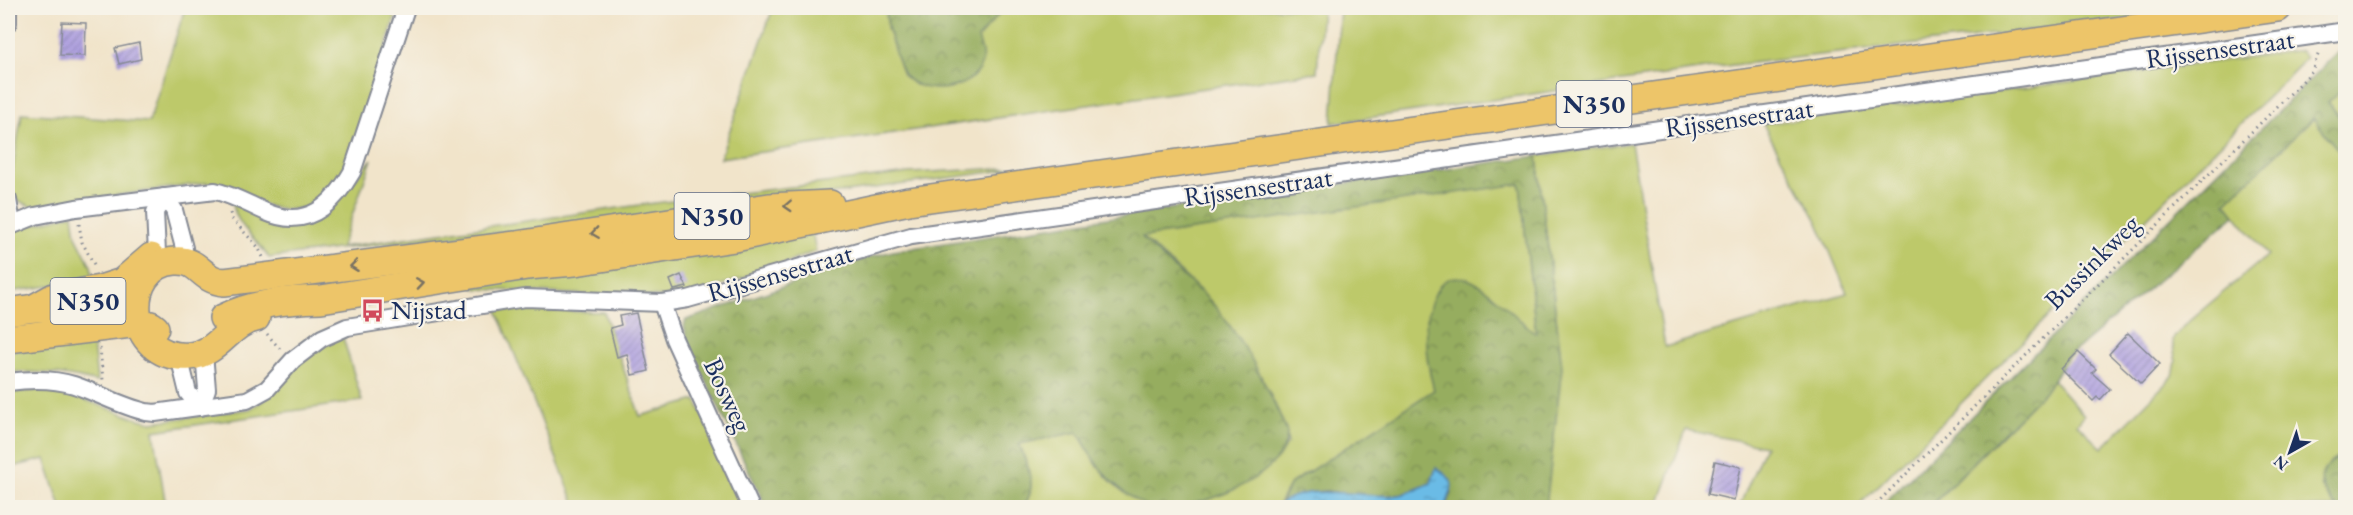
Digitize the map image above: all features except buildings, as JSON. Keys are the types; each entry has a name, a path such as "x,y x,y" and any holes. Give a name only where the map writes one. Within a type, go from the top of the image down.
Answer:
{"main road":[{"name":"Rijssensestraat","path":"235,319 236,312 262,305 321,299 527,266 575,262 735,238 909,201 2278,8"},
{"name":"Rijssensestraat","path":"221,276 322,270 516,245 769,207 909,201"},
{"path":"184,248 207,259 221,276 225,309 235,319 216,328 196,349 191,344 172,341 151,325 141,329 136,308 136,282 171,249 184,248"},
{"path":"157,260 165,263 181,261 197,267 212,281 221,276"},
{"name":"N350","path":"8,312 55,308 127,294 136,282"},
{"name":"N350","path":"8,339 141,329"}],"street":[{"path":"8,8 8,22"},
{"path":"8,200 10,226 36,216 76,208 215,191 229,194 268,213 287,218 303,217 320,210 339,194 352,172 406,8"},
{"name":"Rijssensestraat","path":"8,382 30,379 53,380 146,412 247,400 267,389 293,360 322,338 347,327 525,298 662,303 688,299 911,236 2346,31"},
{"path":"164,197 174,210 184,248"},
{"path":"157,260 155,212 164,197"},
{"name":"Bosweg","path":"662,303 674,339 751,507"},
{"path":"196,349 207,389 200,407 188,393 196,349"}],"path":[{"name":"Bussinkweg","path":"1872,507 2302,82 2312,71 2318,58 2322,34"}],"green space":[{"path":"185,8 398,8 347,171 331,191 313,204 291,210 265,205 230,186 205,183 32,207 15,199 10,185 22,113 149,122"},
{"path":"773,8 916,8 890,11 887,28 903,75 915,85 950,89 966,80 976,70 981,56 978,38 999,14 998,8 1322,8 1317,72 720,158"},
{"path":"916,8 998,8 999,14 978,38 982,61 978,71 970,79 960,85 936,89 913,83 905,76 893,47 886,15 890,11"},
{"path":"1340,8 2210,8 1733,65 1332,123"},
{"path":"2345,45 2345,87 2328,102 2345,124 2345,159 2313,118 2226,203 2235,215 2068,357 2046,390 1929,507 1880,507"},
{"path":"2301,50 2306,57 2300,65 1857,507 1739,507 1765,446 1686,430 1657,507 1546,507 1560,350 1537,156 1631,143 1665,347 1847,293 1818,223 1763,124"},
{"path":"2345,87 2345,124 2328,102"},
{"path":"2314,118 2345,159 2345,453 2331,462 2321,487 2336,507 1929,508 2046,390 2053,380 2084,415 2077,424 2102,448 2173,376 2176,362 2172,340 2190,320 2268,255 2225,203"},
{"path":"1537,156 1562,367 1546,507 1445,507 1452,493 1436,468 1431,483 1401,495 1368,496 1325,491 1307,493 1281,503 1290,484 1434,390 1426,351 1426,325 1433,299 1444,281 1459,277 1476,283 1536,333 1520,184 1142,237 1204,295 1224,318 1255,365 1287,432 1283,449 1272,464 1255,478 1234,490 1187,505 1167,508 1150,507 1135,500 1104,473 1077,432 1019,444 1031,484 1028,499 1023,507 766,507 688,343 684,326 686,320 866,258 893,251"},
{"path":"372,159 341,247 647,204 909,173 1027,167 662,215 371,245 269,258 236,215 233,198 288,221 340,197"},
{"path":"1520,183 1536,334 1482,287 1468,279 1430,374 1435,390 1290,484 1277,507 1176,507 1198,504 1288,444 1283,422 1277,409 1228,323 1204,294 1142,237"},
{"path":"73,214 76,236 91,266 93,280 8,292 8,231"},
{"path":"812,231 816,251 764,272 682,297 479,289 460,284"},
{"path":"497,310 604,312 640,416 696,400 746,507 623,508 622,503 607,507 576,507"},
{"path":"342,334 362,401 154,431 166,507 61,507 45,459 8,468 8,393 46,389 152,422 250,409 270,396 301,361"},
{"path":"93,342 97,382 53,374 8,372 8,351"},
{"path":"1077,432 1099,467 1112,482 1135,500 1151,507 1023,507 1028,499 1031,484 1019,444"},
{"path":"2345,453 2345,507 2336,507 2324,490 2321,477 2328,466"}],"water":[{"path":"1436,468 1448,476 1452,484 1445,507 1277,507 1303,494 1319,492 1400,495 1431,483"}],"place":[{"name":"Nijstad","path":"373,310"}]}
